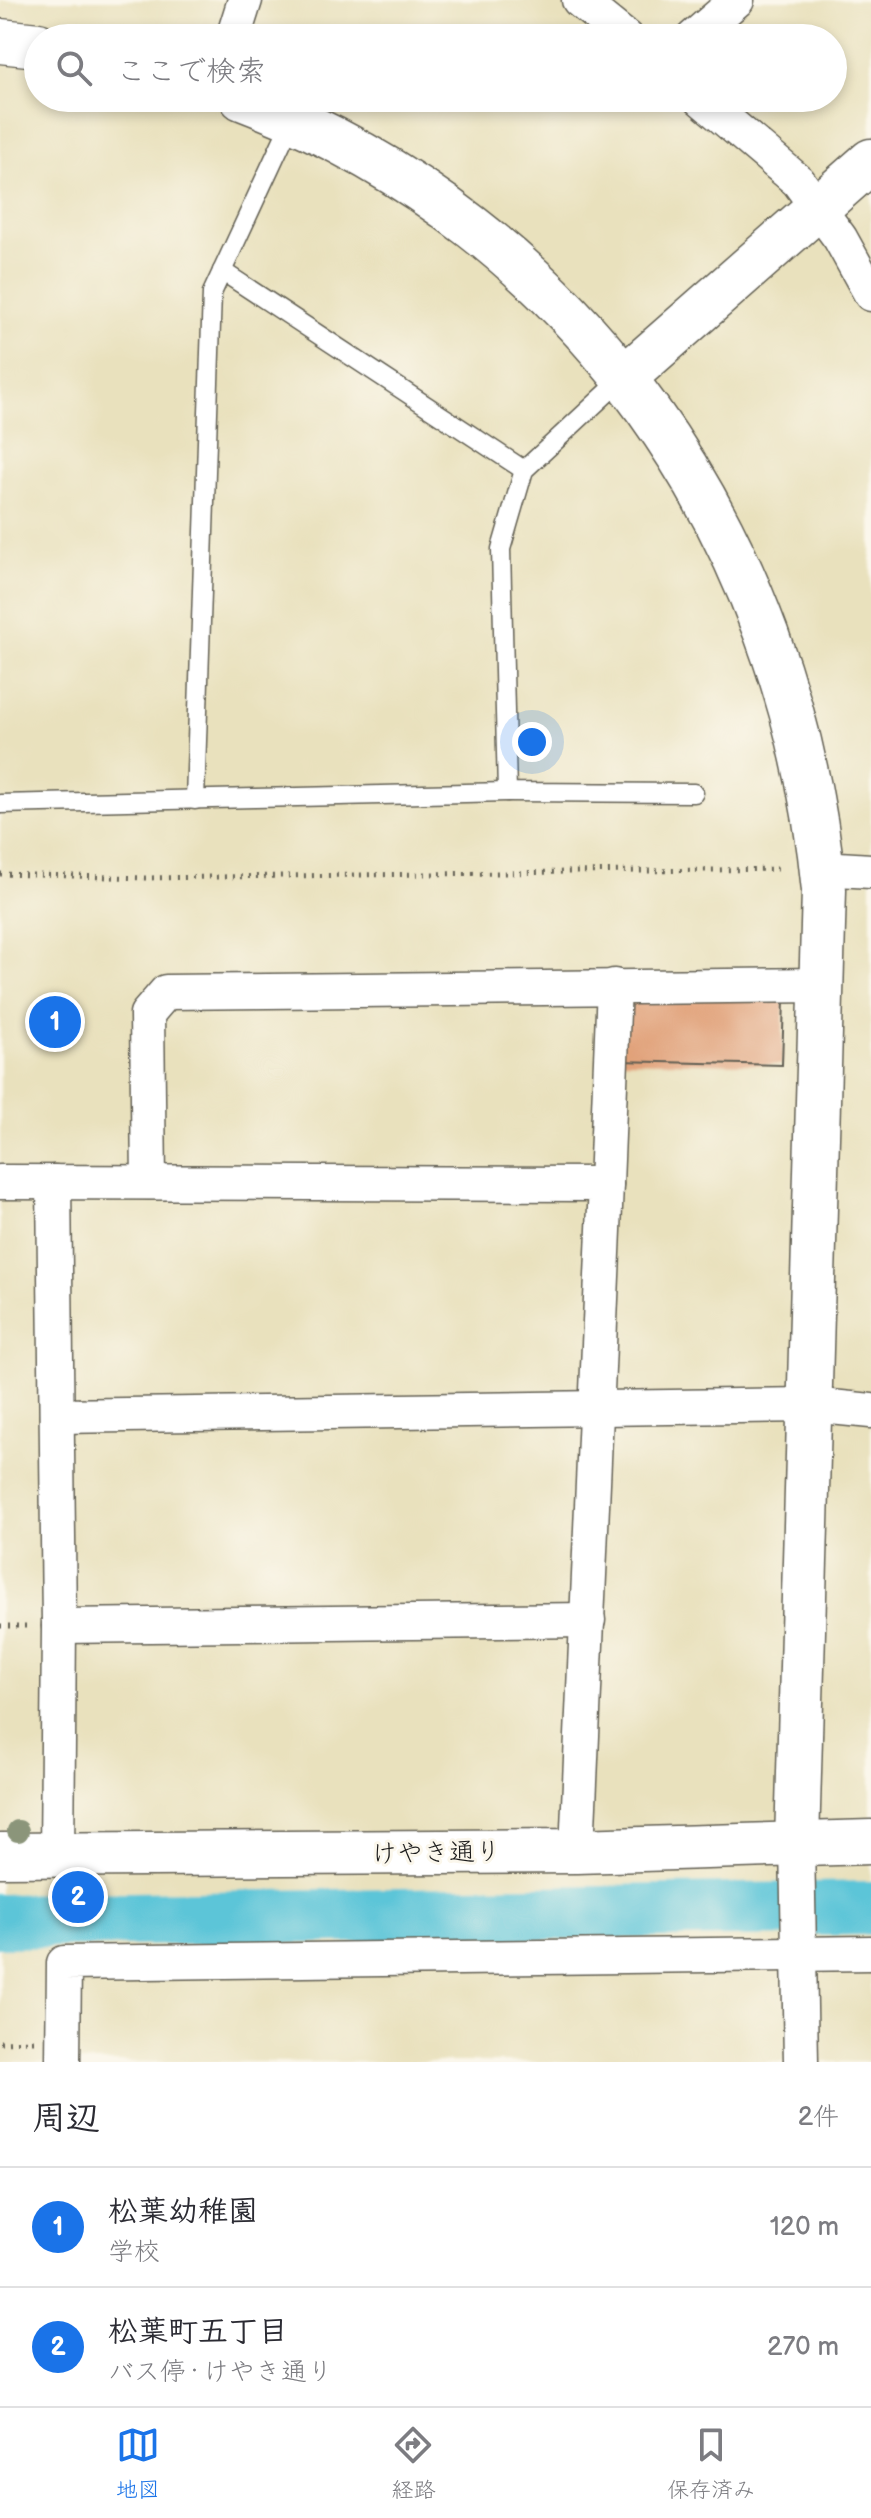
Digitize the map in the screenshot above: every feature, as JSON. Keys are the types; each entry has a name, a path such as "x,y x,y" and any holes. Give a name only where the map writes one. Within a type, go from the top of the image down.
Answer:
{"street":[{"path":"237,24 245,0"},
{"path":"579,0 609,24"},
{"path":"709,24 737,0"},
{"path":"0,41 24,44"},
{"path":"280,112 397,175 491,241 561,303 625,377 697,480 759,606 785,681 812,792 806,874 823,985 797,1857 801,2062"},
{"path":"717,112 798,181 819,207 871,294"},
{"path":"625,377 871,161"},
{"path":"806,874 871,871"},
{"path":"149,1182 147,1014 166,992 823,985"},
{"path":"577,1851 614,986"},
{"path":"0,1182 606,1184"},
{"path":"54,1182 59,1626 57,1856"},
{"path":"57,1416 811,1405 871,1411"},
{"path":"59,1626 588,1620"},
{"name":"けやき通り","path":"0,1855 577,1851 797,1857 871,1842"},
{"path":"63,2062 64,1963 797,1947 871,1953"}],"lane":[{"path":"195,800 212,293 293,117"},
{"path":"222,271 524,470"},
{"path":"507,792 501,549 524,470 625,377"},
{"path":"0,804 507,792 694,793"}],"path":[{"path":"0,874 145,878 790,869 806,874"}],"building":[{"path":"620,996 784,999 782,1065 619,1061"}],"waterway":[{"path":"0,1921 871,1908"}],"place":[{"name":"松葉幼稚園","path":"55,1022"},
{"name":"松葉町五丁目","path":"78,1897"}]}
